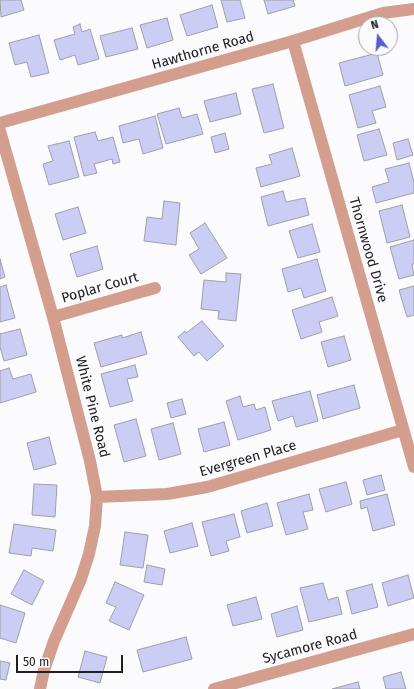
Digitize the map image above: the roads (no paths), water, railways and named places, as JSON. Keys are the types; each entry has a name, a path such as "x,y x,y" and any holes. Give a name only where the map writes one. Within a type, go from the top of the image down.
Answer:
{"street":[{"name":"Hawthorne Road","path":"0,123 293,41 383,13 414,9"},
{"name":"Thornwood Drive","path":"293,41 414,467"},
{"name":"White Pine Road","path":"0,131 53,317 90,461 97,497 89,554 81,579 54,641 44,670 40,689"},
{"name":"Poplar Court","path":"53,317 155,288"},
{"name":"Evergreen Place","path":"97,497 168,494 207,487 403,430"},
{"name":"Sycamore Road","path":"214,689 414,634"}]}
